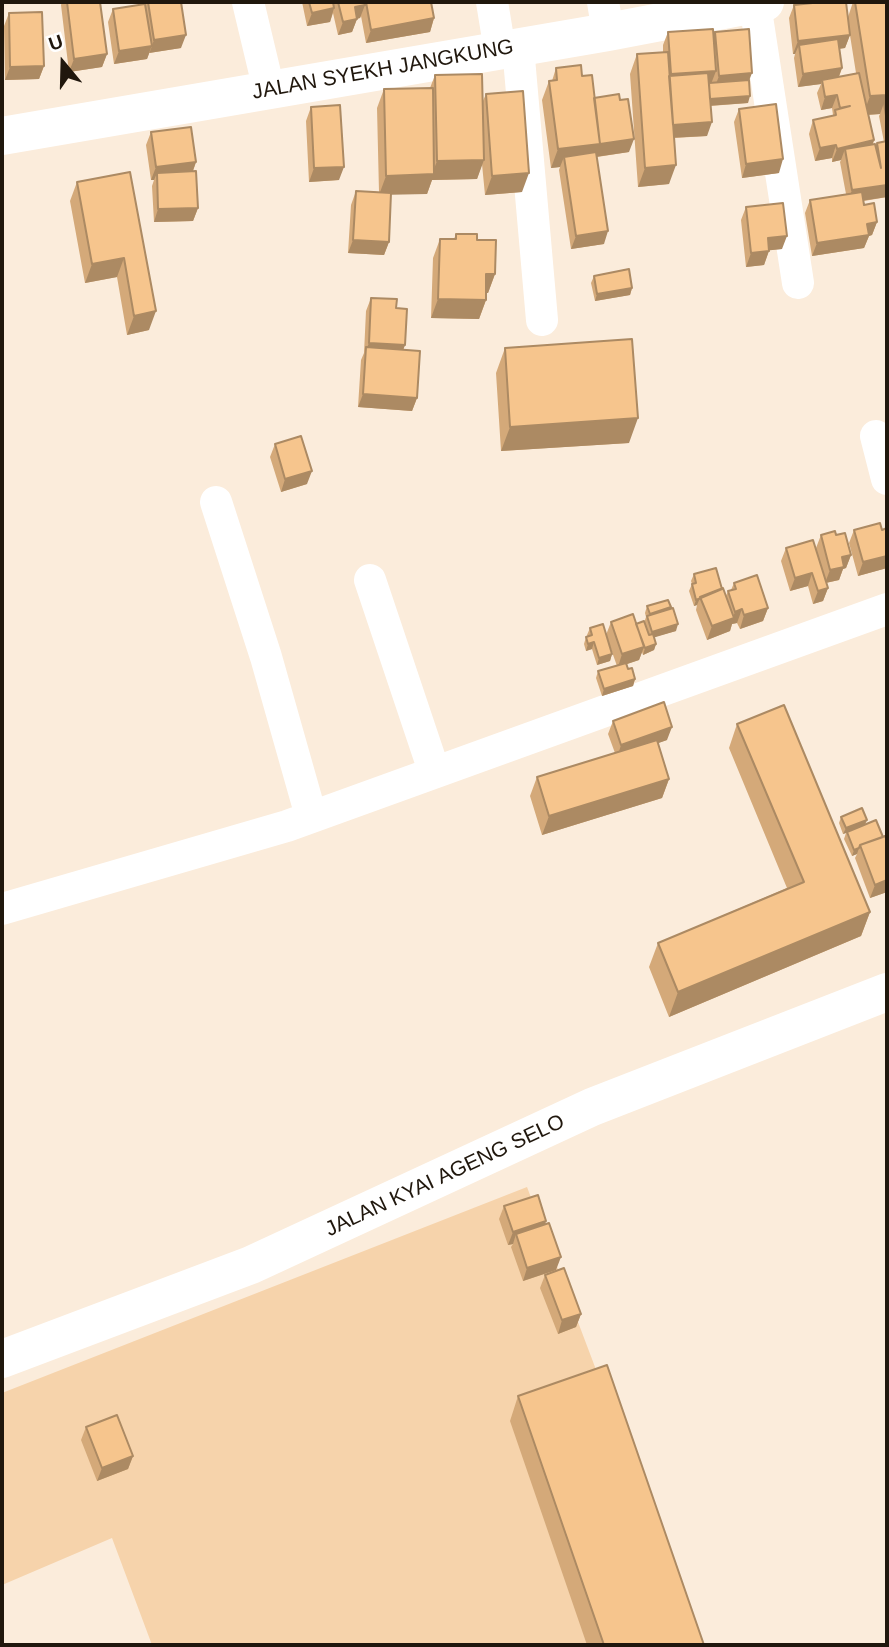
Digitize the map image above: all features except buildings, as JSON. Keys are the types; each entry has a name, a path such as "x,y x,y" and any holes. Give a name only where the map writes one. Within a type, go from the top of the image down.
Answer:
{"main road":[{"name":"JALAN SYEKH JANGKUNG","path":"2,136 509,49 606,17 760,3"},
{"name":"JALAN KYAI AGENG SELO","path":"2,1359 251,1265 592,1107 887,992"}],"street":[{"path":"248,2 269,90"},
{"path":"492,2 509,49 542,320"},
{"path":"760,3 798,283"},
{"path":"876,436 887,479"},
{"path":"216,502 311,816"},
{"path":"370,580 434,771"},
{"path":"2,909 287,826 887,610"}],"shaded area":[{"path":"527,1187 700,1645 152,1645 112,1538 2,1585 2,1393"}]}
